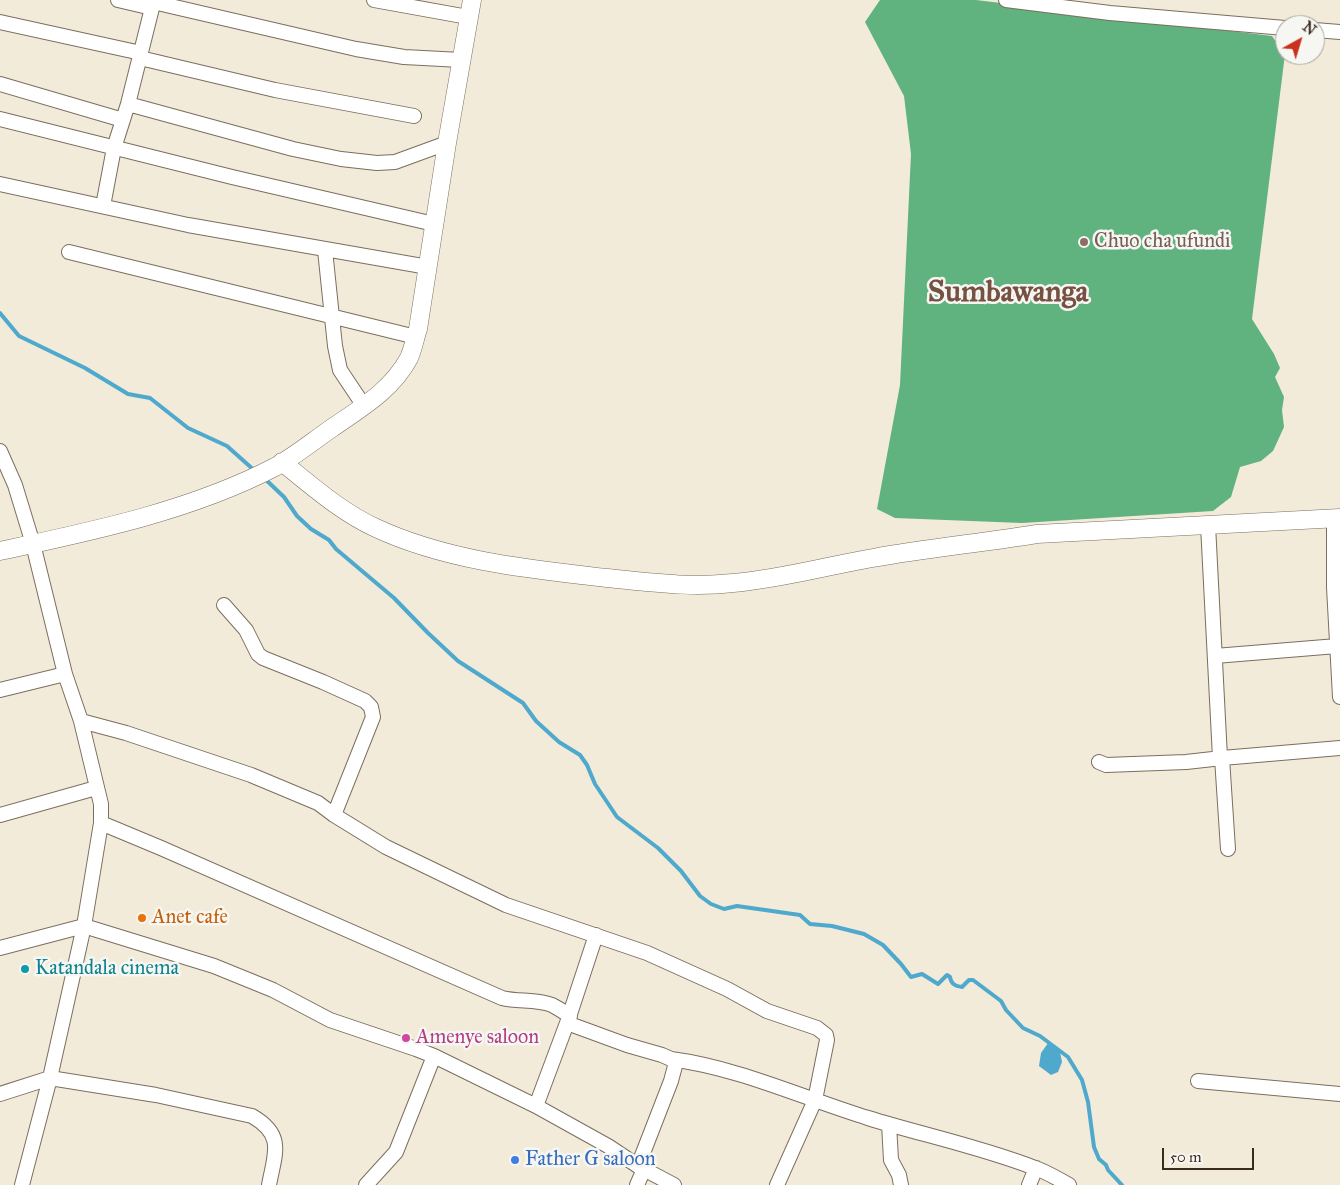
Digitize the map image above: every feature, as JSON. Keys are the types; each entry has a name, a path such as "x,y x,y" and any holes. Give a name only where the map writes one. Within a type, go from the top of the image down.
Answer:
{"street":[{"path":"118,0 153,3 404,58 461,60"},
{"path":"374,0 468,17"},
{"path":"0,551 94,530 217,493 282,462 386,389 410,356 416,337 472,0"},
{"path":"1006,0 1110,13 1275,27"},
{"path":"103,206 114,148 128,104 153,3"},
{"path":"0,22 275,90 414,116"},
{"path":"1335,31 1340,43"},
{"path":"0,84 123,120"},
{"path":"128,104 293,149 341,159 377,163 395,162 447,143"},
{"path":"0,119 434,224"},
{"path":"0,184 188,225 428,267"},
{"path":"325,250 335,346 340,370 364,406"},
{"path":"69,252 416,337"},
{"path":"0,451 15,485 33,544 65,674 81,721 101,804 101,823 84,926 50,1078 22,1185"},
{"path":"282,462 335,505 353,516 375,528 428,549 564,573 676,585 732,584 925,549 1037,534 1337,519 1334,587 1340,697"},
{"path":"1208,525 1228,849"},
{"path":"224,605 246,630 258,654 263,658 331,685 365,701 372,707 372,718 334,815"},
{"path":"1215,656 1337,646"},
{"path":"0,690 65,674"},
{"path":"81,721 126,732 251,775 318,803 386,847 506,904 648,953 727,988 767,1011 811,1025 822,1031 826,1035 827,1040 815,1100 777,1185"},
{"path":"1099,762 1106,764 1186,762 1340,748"},
{"path":"0,815 96,788"},
{"path":"101,823 170,851 502,998 516,1002 552,1005 568,1019 671,1059 692,1062 745,1077 889,1124 1036,1168 1069,1185"},
{"path":"0,948 84,926 214,966 273,990 330,1020 416,1048 434,1056 536,1106 674,1185"},
{"path":"536,1106 596,935"},
{"path":"366,1185 396,1152 434,1056"},
{"path":"637,1185 641,1167 671,1081 675,1066 671,1059"},
{"path":"0,1094 50,1078 156,1095 252,1116 264,1123 272,1133 275,1144 269,1185"},
{"path":"1198,1081 1340,1094"},
{"path":"889,1124 891,1160 901,1185"},
{"path":"1030,1185 1036,1168"}],"green space":[{"name":"Chuo cha ufundi","path":"880,0 976,0 1272,36 1275,40 1275,65 1284,65 1252,319 1274,354 1280,368 1275,377 1284,397 1282,410 1284,427 1273,451 1261,461 1240,467 1231,497 1213,511 1022,523 895,518 877,509 900,385 911,154 904,96 865,22"}],"water":[{"path":"1048,1043 1060,1052 1062,1062 1058,1072 1051,1075 1039,1066 1041,1053"}],"waterway":[{"path":"0,313 19,336 85,368 128,394 150,398 188,428 227,446 255,471"},
{"path":"263,477 284,497 297,516 311,529 329,540 336,549 394,598 458,661 523,703 536,721 559,742 580,755 587,765 595,784 617,817 658,848 681,871 700,896 711,904 724,909 737,906 800,915 810,924 832,926 864,934 883,945 911,977 922,974 938,984 947,975 954,984 962,987 969,980 973,980 1001,1001 1006,1010 1023,1028 1040,1036 1068,1057 1082,1080 1088,1102 1094,1147 1099,1159 1122,1185"}],"place":[{"name":"Chuo cha ufundi","path":"1084,242"},
{"name":"Anet cafe","path":"142,918"},
{"name":"Katandala cinema","path":"25,969"},
{"name":"Amenye saloon","path":"406,1038"},
{"name":"Father G saloon","path":"515,1160"}],"district":[{"name":"Sumbawanga","path":"1008,294"}]}
